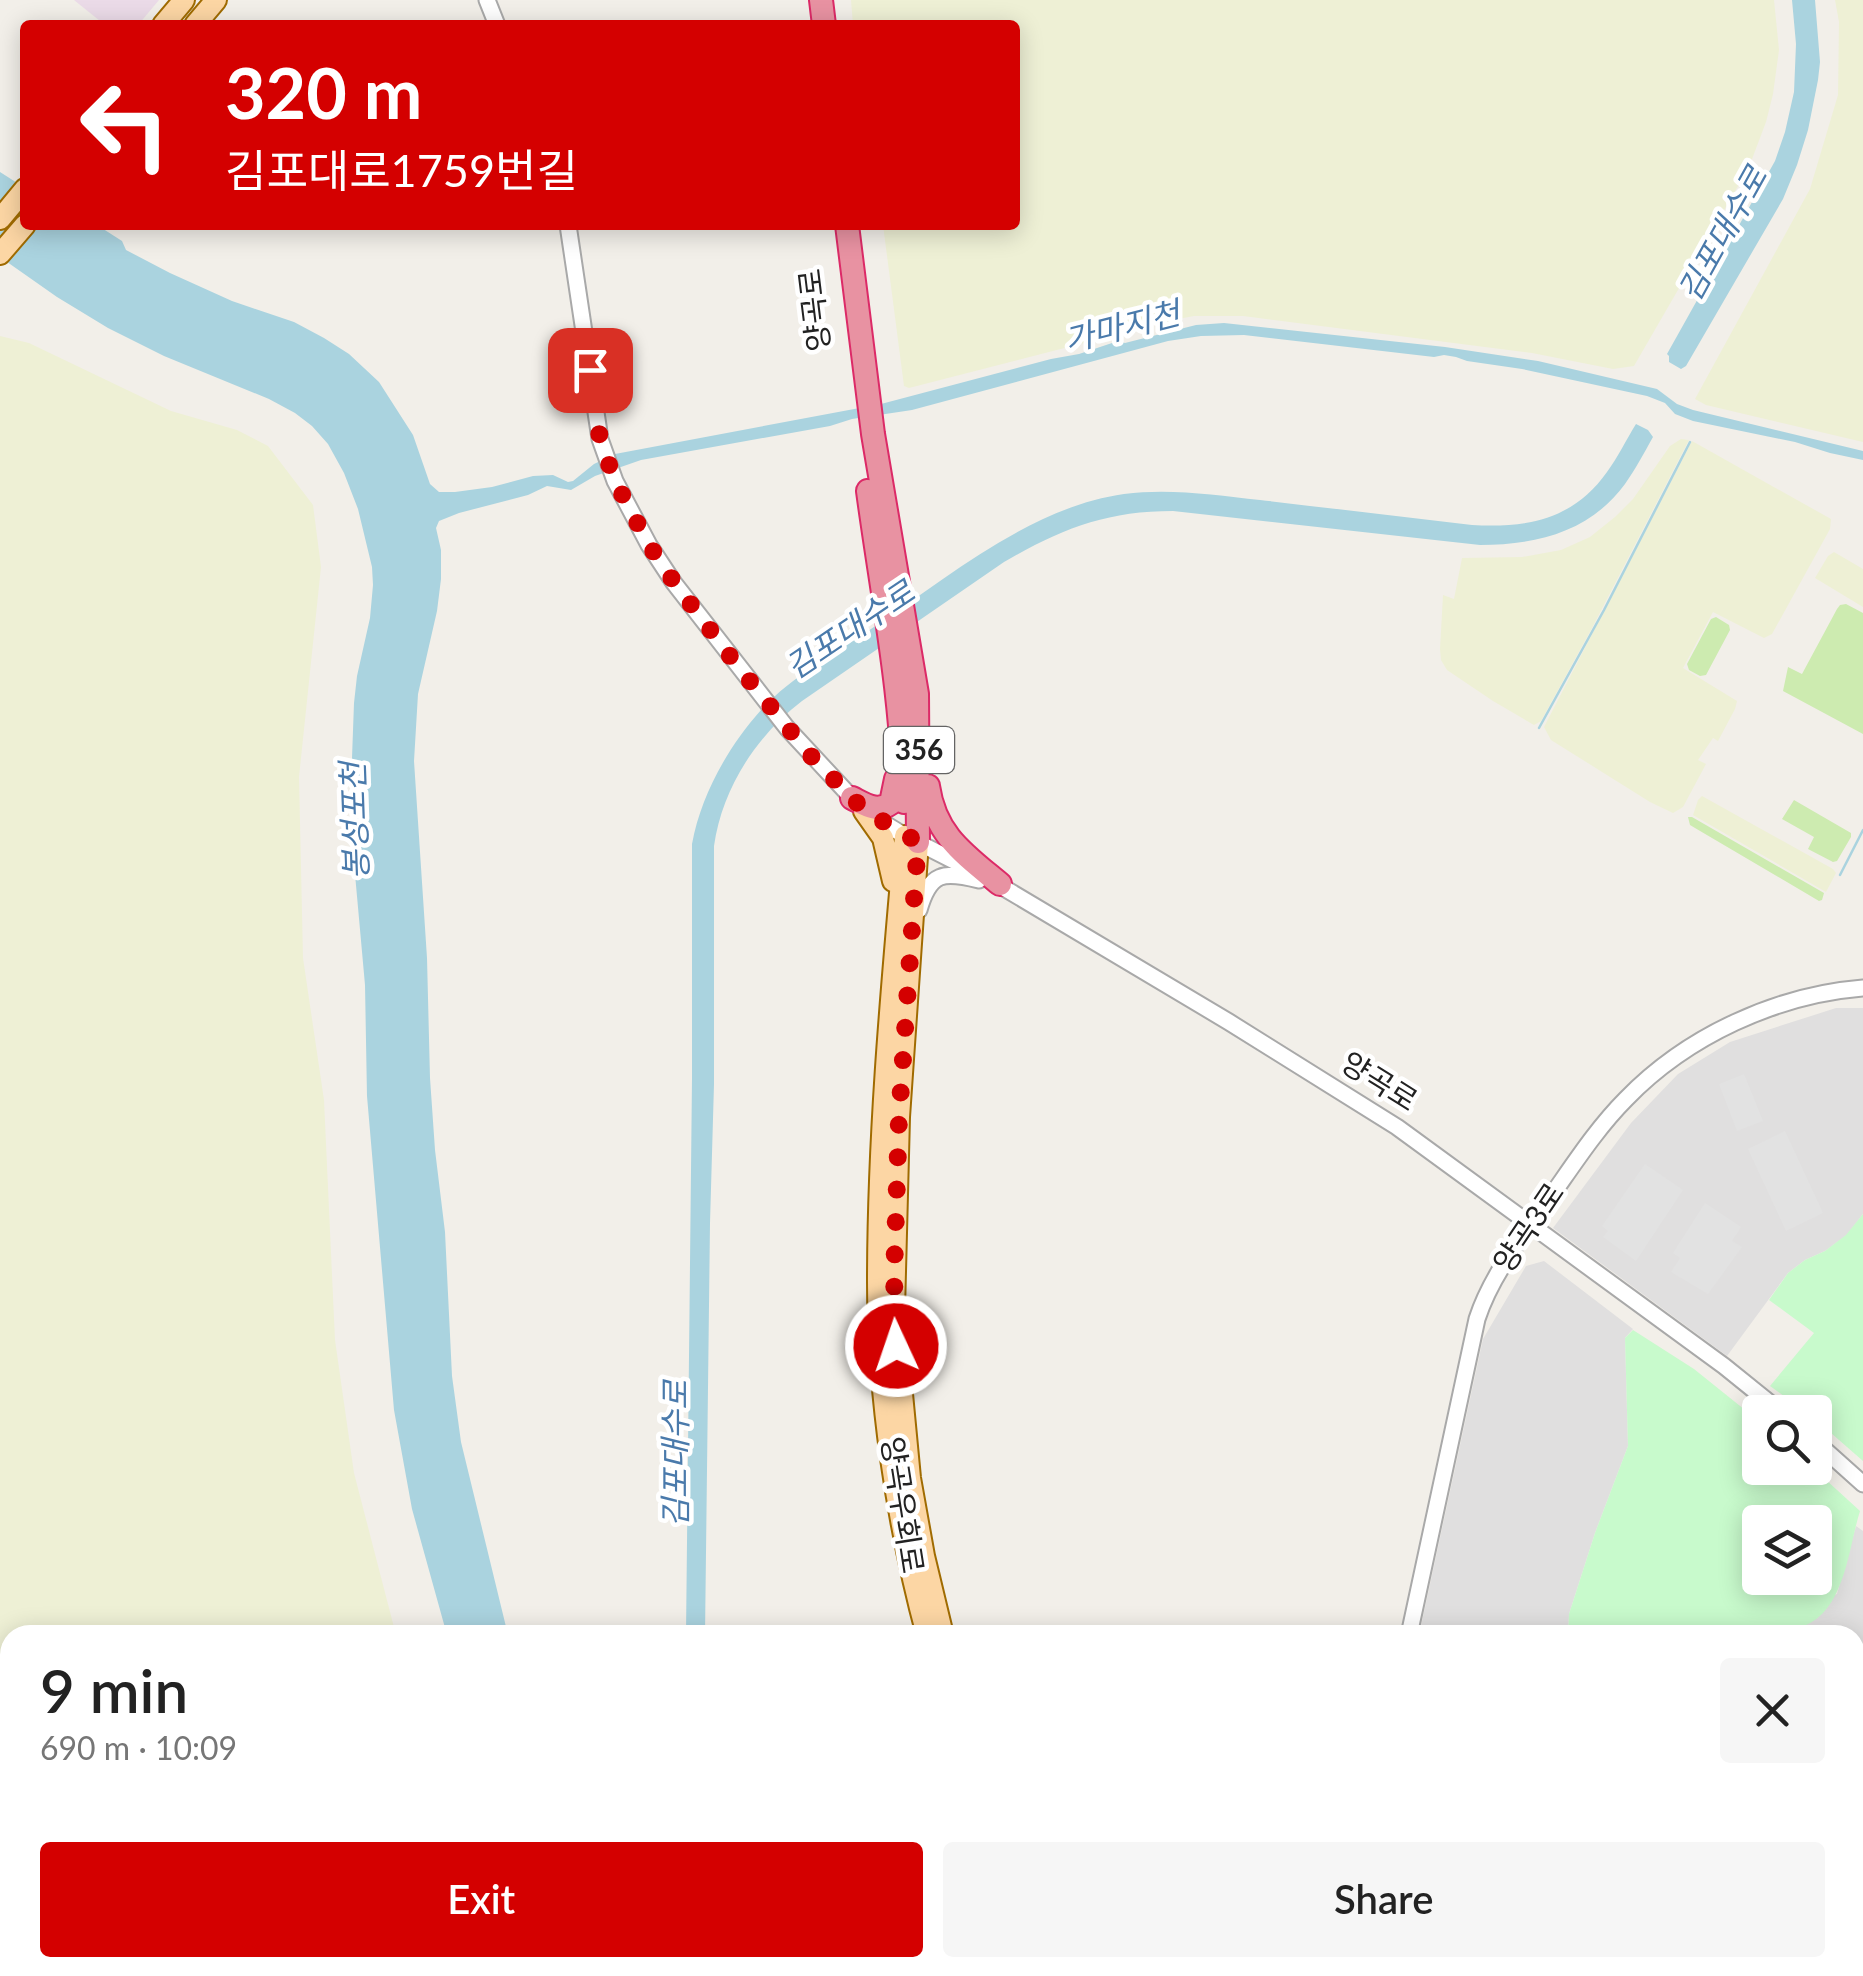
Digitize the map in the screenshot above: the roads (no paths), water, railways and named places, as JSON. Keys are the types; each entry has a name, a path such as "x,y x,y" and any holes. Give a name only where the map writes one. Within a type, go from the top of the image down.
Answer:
{"highway":[{"name":"양곡로","path":"837,230 860,386"},
{"name":"양곡로","path":"847,230 860,386"},
{"name":"356","path":"860,386 903,665 902,740 911,839"},
{"name":"356","path":"903,665 917,694 911,839"},
{"path":"917,694 930,805 937,823 1000,884"},
{"path":"858,804 876,809 891,803 902,740"}],"main road":[{"path":"167,20 184,0"},
{"path":"199,20 216,0"},
{"path":"0,219 20,195"},
{"path":"0,254 22,230"},
{"path":"858,804 883,838 898,914"},
{"name":"양곡우회로","path":"911,839 898,914 883,1124 879,1316 897,1494 925,1625"},
{"name":"양곡우회로","path":"911,839 912,949 899,1117 894,1310 910,1478 940,1625"}],"street":[{"name":"양곡로","path":"569,230 594,402 615,481 674,582 764,700 858,804 911,839 1000,884 1215,1013 1396,1127 1760,1395"},
{"path":"912,949 924,893 933,880 943,874 1000,884"},
{"name":"양곡3로","path":"1412,1625 1477,1319 1493,1282 1530,1224 1613,1112 1644,1081 1682,1052 1728,1026 1769,1010 1863,988"},
{"path":"1832,1457 1863,1484"}],"water":[{"path":"1792,0 1815,0 1820,62 1808,130 1783,199 1681,369 1669,362 1667,354 1775,161 1785,132 1794,92 1796,44"},
{"name":"봉성포천","path":"0,172 20,185 20,230 105,230 122,241 126,250 170,273 232,301 294,322 349,354 379,382 413,435 430,484 439,492 492,487 533,476 553,475 573,481 615,454 881,404 1118,341 1125,343 1196,325 1224,323 1538,361 1657,389 1693,410 1863,451 1863,460 1693,421 1647,396 1522,369 1444,355 1244,335 1201,336 1168,341 912,410 641,460 595,476 571,490 547,486 439,521 436,528 441,579 418,694 414,761 427,958 430,1078 445,1232 452,1376 461,1442 506,1625 444,1625 412,1509 394,1410 367,1096 365,985 351,786 354,703 373,585 358,509 328,444 295,413 108,328 0,257"},
{"path":"1636,424 1648,430 1653,437 1629,479 1611,500 1579,524 1521,542 1480,545 1173,511 1126,514 1085,524 1004,562 802,701 756,747 733,784 714,846 705,1625 686,1625 692,844 709,790 749,724 799,676 960,567 1023,529 1090,501 1141,492 1175,492 1472,525 1512,525 1564,511 1594,488"}],"waterway":[{"path":"1539,728 1690,442"},
{"path":"1840,875 1863,830"}],"water label":[{"name":"김포대수로","path":"1723,234"},
{"name":"가마지천","path":"1122,327"},
{"name":"김포대수로","path":"850,630"},
{"name":"김포대수로","path":"676,1454"}]}
